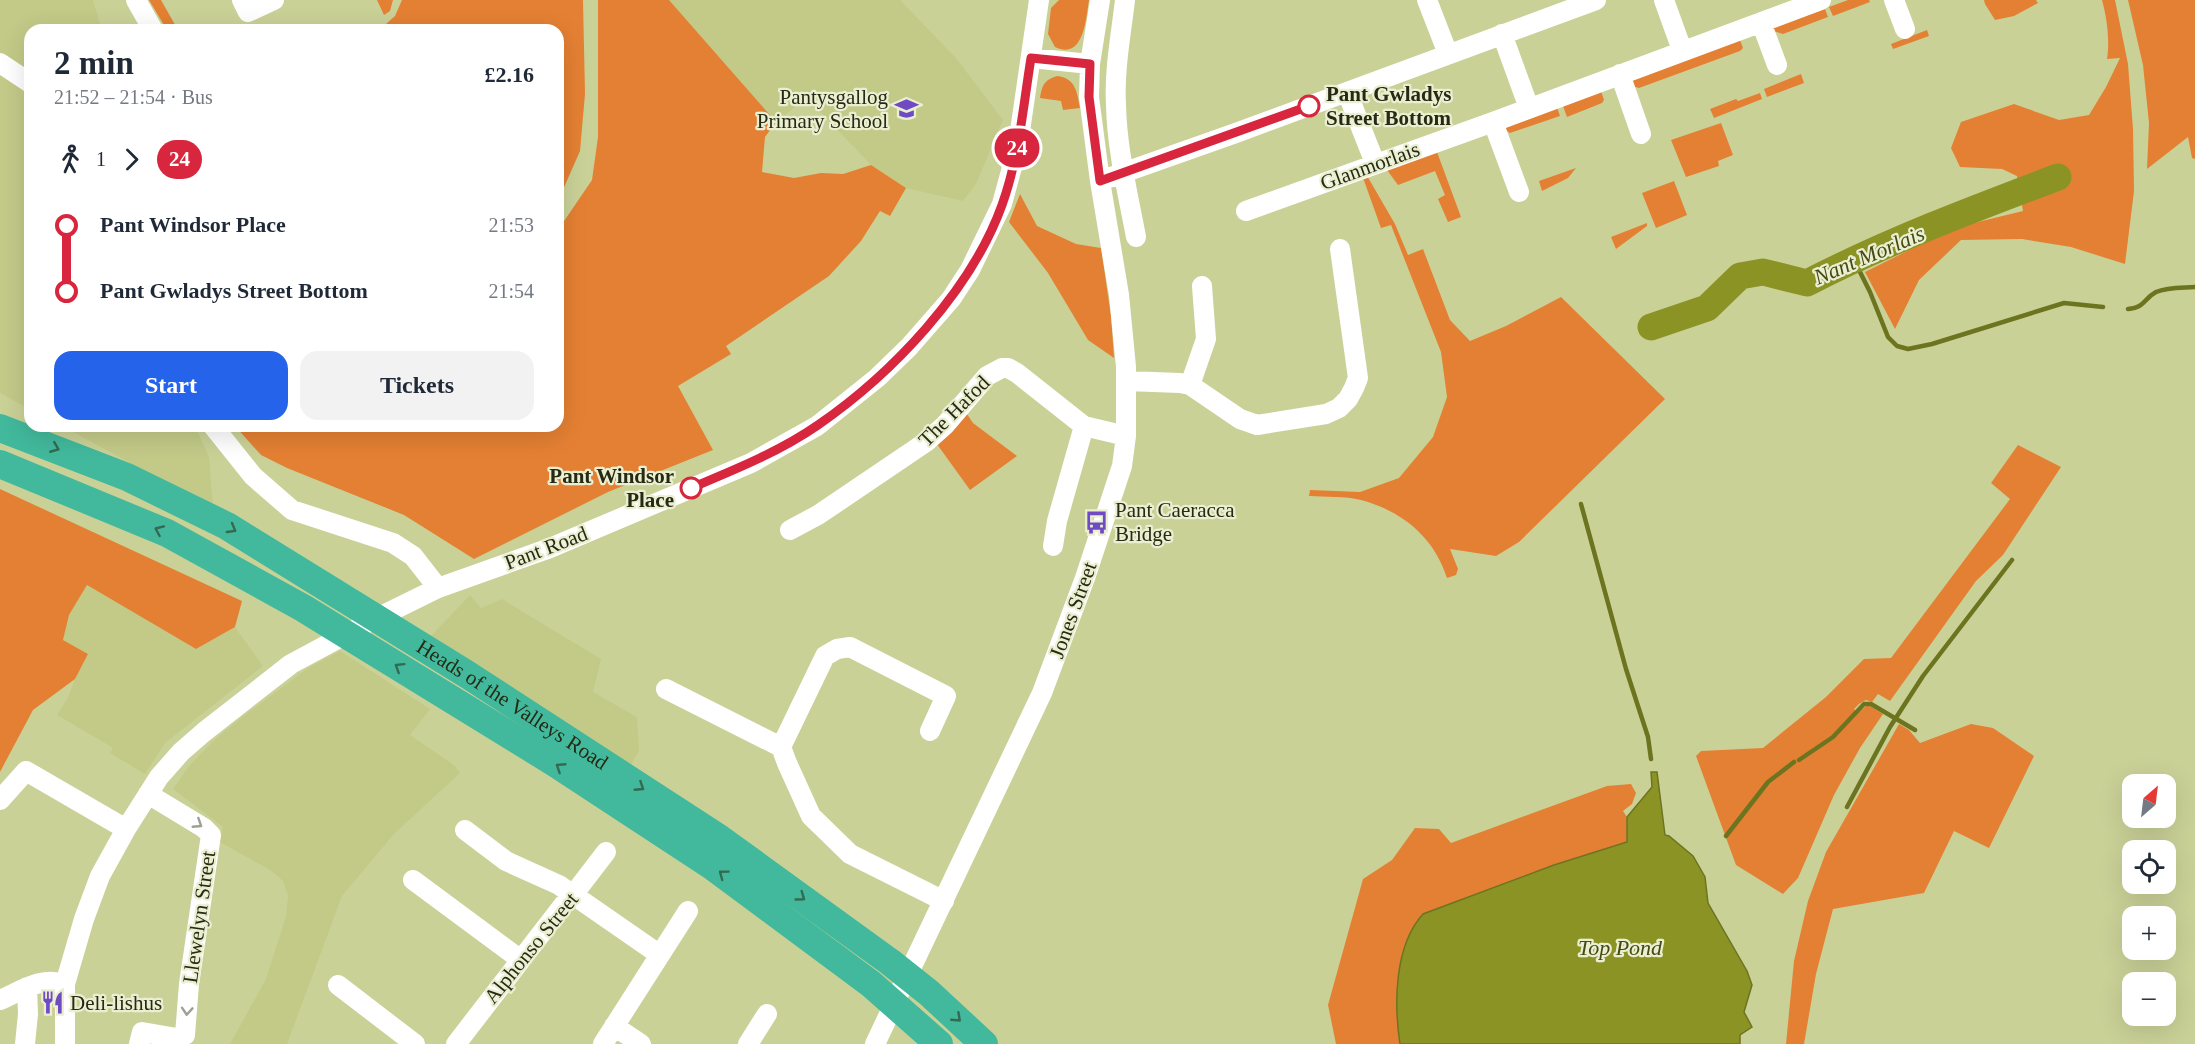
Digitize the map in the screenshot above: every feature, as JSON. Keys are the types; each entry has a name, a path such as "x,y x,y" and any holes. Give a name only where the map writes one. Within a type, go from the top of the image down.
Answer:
{"highway":[{"name":"Heads of the Valleys Road","path":"0,428 127,477 227,526 468,675 719,838 890,962 929,993 984,1044"},
{"name":"Heads of the Valleys Road","path":"0,464 166,533 303,608 449,698 712,866 871,984 939,1044"}],"street":[{"path":"136,0 150,24"},
{"path":"242,0 248,12 274,0"},
{"name":"Jones Street","path":"874,1044 1042,693 1085,578 1117,483 1126,436 1127,381 1119,295 1089,97 1090,64 1100,0"},
{"path":"1125,0 1116,79 1116,106 1124,174 1136,237"},
{"path":"1427,0 1448,54"},
{"path":"1100,181 1596,0"},
{"path":"1664,0 1682,50"},
{"name":"Glanmorlais","path":"1246,211 1821,0"},
{"path":"1894,0 1905,29"},
{"name":"Pant Road","path":"148,794 170,764 196,738 291,664 438,588 550,548 751,463 817,426 877,378 909,347 951,299 970,270 998,215 1011,179 1018,145 1031,58 1033,2"},
{"path":"1761,22 1777,65"},
{"path":"1502,34 1529,108"},
{"path":"1031,58 1090,64"},
{"path":"0,63 24,79"},
{"path":"1620,74 1641,134"},
{"path":"1347,92 1375,163"},
{"path":"1493,122 1519,192"},
{"path":"1127,381 1190,385 1240,419 1257,425 1326,414 1339,408 1348,399 1358,378 1340,249"},
{"path":"1190,385 1206,339 1203,286"},
{"name":"The Hafod","path":"790,530 818,515 926,442 945,425 987,376 1002,368 1008,368 1017,373 1084,426 1126,436"},
{"path":"1053,546 1057,521 1084,426"},
{"path":"218,432 253,476 292,510 393,543 413,556 438,588"},
{"path":"930,731 946,696 849,647 837,649 825,656 782,747 811,816 850,854 944,901"},
{"path":"666,689 782,747"},
{"path":"0,800 26,771 126,829"},
{"path":"65,1044 65,984 84,919 100,876 148,794"},
{"name":"Llewelyn Street","path":"139,1044 142,1032 177,1038 185,1035 189,984 211,835 204,828 148,794"},
{"path":"465,830 506,861 539,875 573,895 660,955"},
{"name":"Alphonso Street","path":"456,1044 606,852"},
{"path":"413,880 521,960"},
{"path":"603,1044 688,911"},
{"path":"0,1000 27,987 45,982 65,984"},
{"path":"338,985 415,1044"},
{"path":"25,1044 28,1014 27,987"},
{"path":"748,1044 767,1014"},
{"path":"614,1026 641,1044"}],"shaded area":[{"path":"0,0 93,0 100,24 24,24 24,406 0,393"},
{"path":"149,0 161,0 175,24 163,24"},
{"path":"377,0 393,0 390,11 384,15"},
{"path":"402,0 583,0 585,94 580,151 564,187 564,24 386,24 395,16"},
{"path":"598,0 669,0 776,122 765,137 762,172 794,178 821,173 843,174 871,165 906,188 890,216 880,211 861,241 829,276 726,346 731,354 678,386 713,450 608,492 474,559 404,515 287,468 261,455 240,432 564,432 564,221 592,180 598,137"},
{"name":"Pantysgallog Primary School","path":"669,0 900,0 956,58 1003,120 976,184 963,201 906,188 871,165 807,98 776,122"},
{"path":"1059,0 1089,0 1082,36 1072,48 1065,50 1055,47 1048,34 1051,8"},
{"path":"1848,0 1869,0 1870,2 1833,16 1829,7"},
{"path":"1984,0 2036,0 2038,3 2014,16 1995,20"},
{"path":"2102,0 2115,0 2128,64 2133,129 2134,191 2125,264 2071,247 2022,239 1961,240 1919,280 1895,329 1865,272 1953,228 2023,211 2017,176 2002,169 1960,167 1951,148 1961,122 2014,104 2059,120 2089,115 2120,58 2107,59 2108,30"},
{"path":"2128,0 2195,0 2195,159 2192,158 2188,137 2147,169 2149,123 2143,65"},
{"path":"1825,9 1828,17 1783,34 1773,31 1774,27"},
{"path":"1927,30 1929,36 1893,49 1891,44"},
{"path":"1740,40 1743,48 1740,51 1639,88 1632,86 1631,81"},
{"path":"1801,74 1804,83 1767,97 1764,89"},
{"path":"1058,76 1069,80 1075,87 1080,108 1063,110 1061,101 1040,98 1045,83"},
{"path":"1601,91 1604,100 1602,103 1567,117 1563,106"},
{"path":"1760,93 1762,99 1714,118 1710,109 1736,99 1738,101"},
{"path":"1557,107 1560,116 1510,133 1504,129 1504,127"},
{"path":"1721,123 1733,155 1718,161 1719,166 1686,177 1671,140"},
{"path":"1437,152 1461,217 1448,222 1438,199 1445,195 1435,171 1398,185 1387,170"},
{"path":"1576,168 1568,178 1542,191 1539,181"},
{"path":"1366,174 1395,224 1408,255 1423,249 1450,320 1470,341 1506,326 1561,297 1665,399 1519,542 1496,556 1450,549 1458,569 1456,575 1447,578 1434,550 1425,538 1390,511 1361,500 1309,496 1310,490 1360,492 1399,478 1433,437 1447,397 1441,352 1391,225 1381,228 1362,175"},
{"path":"1674,181 1687,215 1656,228 1642,193"},
{"path":"1020,194 1037,226 1076,244 1101,248 1111,316 1114,358 1088,340 1048,273 1009,222"},
{"path":"1647,223 1647,226 1616,249 1611,237"},
{"path":"965,411 973,423 1017,456 970,490 934,440"},
{"path":"73,432 198,432 209,457 213,508"},
{"path":"2018,445 2061,467 2003,555 1976,581 1890,701 1878,694 1872,702 1866,700 1854,709 1858,713 1866,706 1870,706 1883,714 1860,748 1834,795 1798,878 1783,894 1736,865 1696,756 1701,751 1763,748 1826,697 1864,659 1891,658 2010,499 1991,483"},
{"path":"0,489 242,601 235,627 196,649 87,585 69,615 63,640 88,654 75,679 33,710 0,772"},
{"path":"87,585 196,649 235,627 263,666 165,743 145,774 110,753 113,748 57,715 88,654 63,640 69,615"},
{"path":"470,595 481,608 502,599 601,659 593,692 637,717 639,751 628,770 428,639"},
{"path":"340,651 430,709 410,735 454,765 460,773 394,834 342,896 287,1044 230,1044 266,979 286,916 288,895 283,881 270,870 220,842 223,827 173,789 189,766 213,741 308,668"},
{"path":"1899,724 1909,730 1920,743 1971,724 1993,728 2034,756 1989,848 1954,831 1924,893 1833,909 1816,974 1804,1044 1786,1044 1794,961 1808,901 1826,852"},
{"path":"1631,784 1636,793 1632,804 1623,811 1627,817 1627,842 1554,865 1423,914 1414,927 1402,958 1397,1012 1400,1044 1336,1044 1328,1005 1363,879 1392,860 1415,828 1439,829 1451,843 1607,786"}],"water":[{"name":"Top Pond","path":"1651,772 1657,772 1665,835 1693,856 1705,877 1708,903 1747,971 1752,985 1744,1012 1752,1027 1740,1035 1740,1044 1400,1044 1397,994 1401,959 1413,927 1423,914 1554,865 1627,842 1627,817 1652,787"}],"waterway":[{"name":"Nant Morlais","path":"1651,327 1707,308 1740,276 1763,272 1807,283 1900,239 2058,177"},
{"path":"1851,260 1858,268 1870,292 1888,337 1897,346 1908,349 1932,344 2064,303 2103,307"},
{"path":"2128,309 2141,305 2161,290 2195,287"},
{"path":"1581,504 1626,669 1648,737 1651,759"},
{"path":"1847,807 1890,727 1923,676 2012,560"},
{"path":"1799,760 1833,737 1864,704 1871,704 1915,730"},
{"path":"1726,836 1768,782 1794,762"}],"bus line":[{"name":"24","path":"691,488 751,463 817,426 877,378 909,347 951,299 970,270 998,215 1011,179 1031,58 1090,64 1089,97 1100,181 1309,106"}],"place":[{"name":"Pant Gwladys Street Bottom","path":"1309,106"},
{"name":"Pantysgallog Primary School","path":"906,109"},
{"name":"Pant Windsor Place","path":"691,488"},
{"name":"Pant Caeracca Bridge","path":"1097,522"},
{"name":"Deli-lishus","path":"52,1003"}]}
